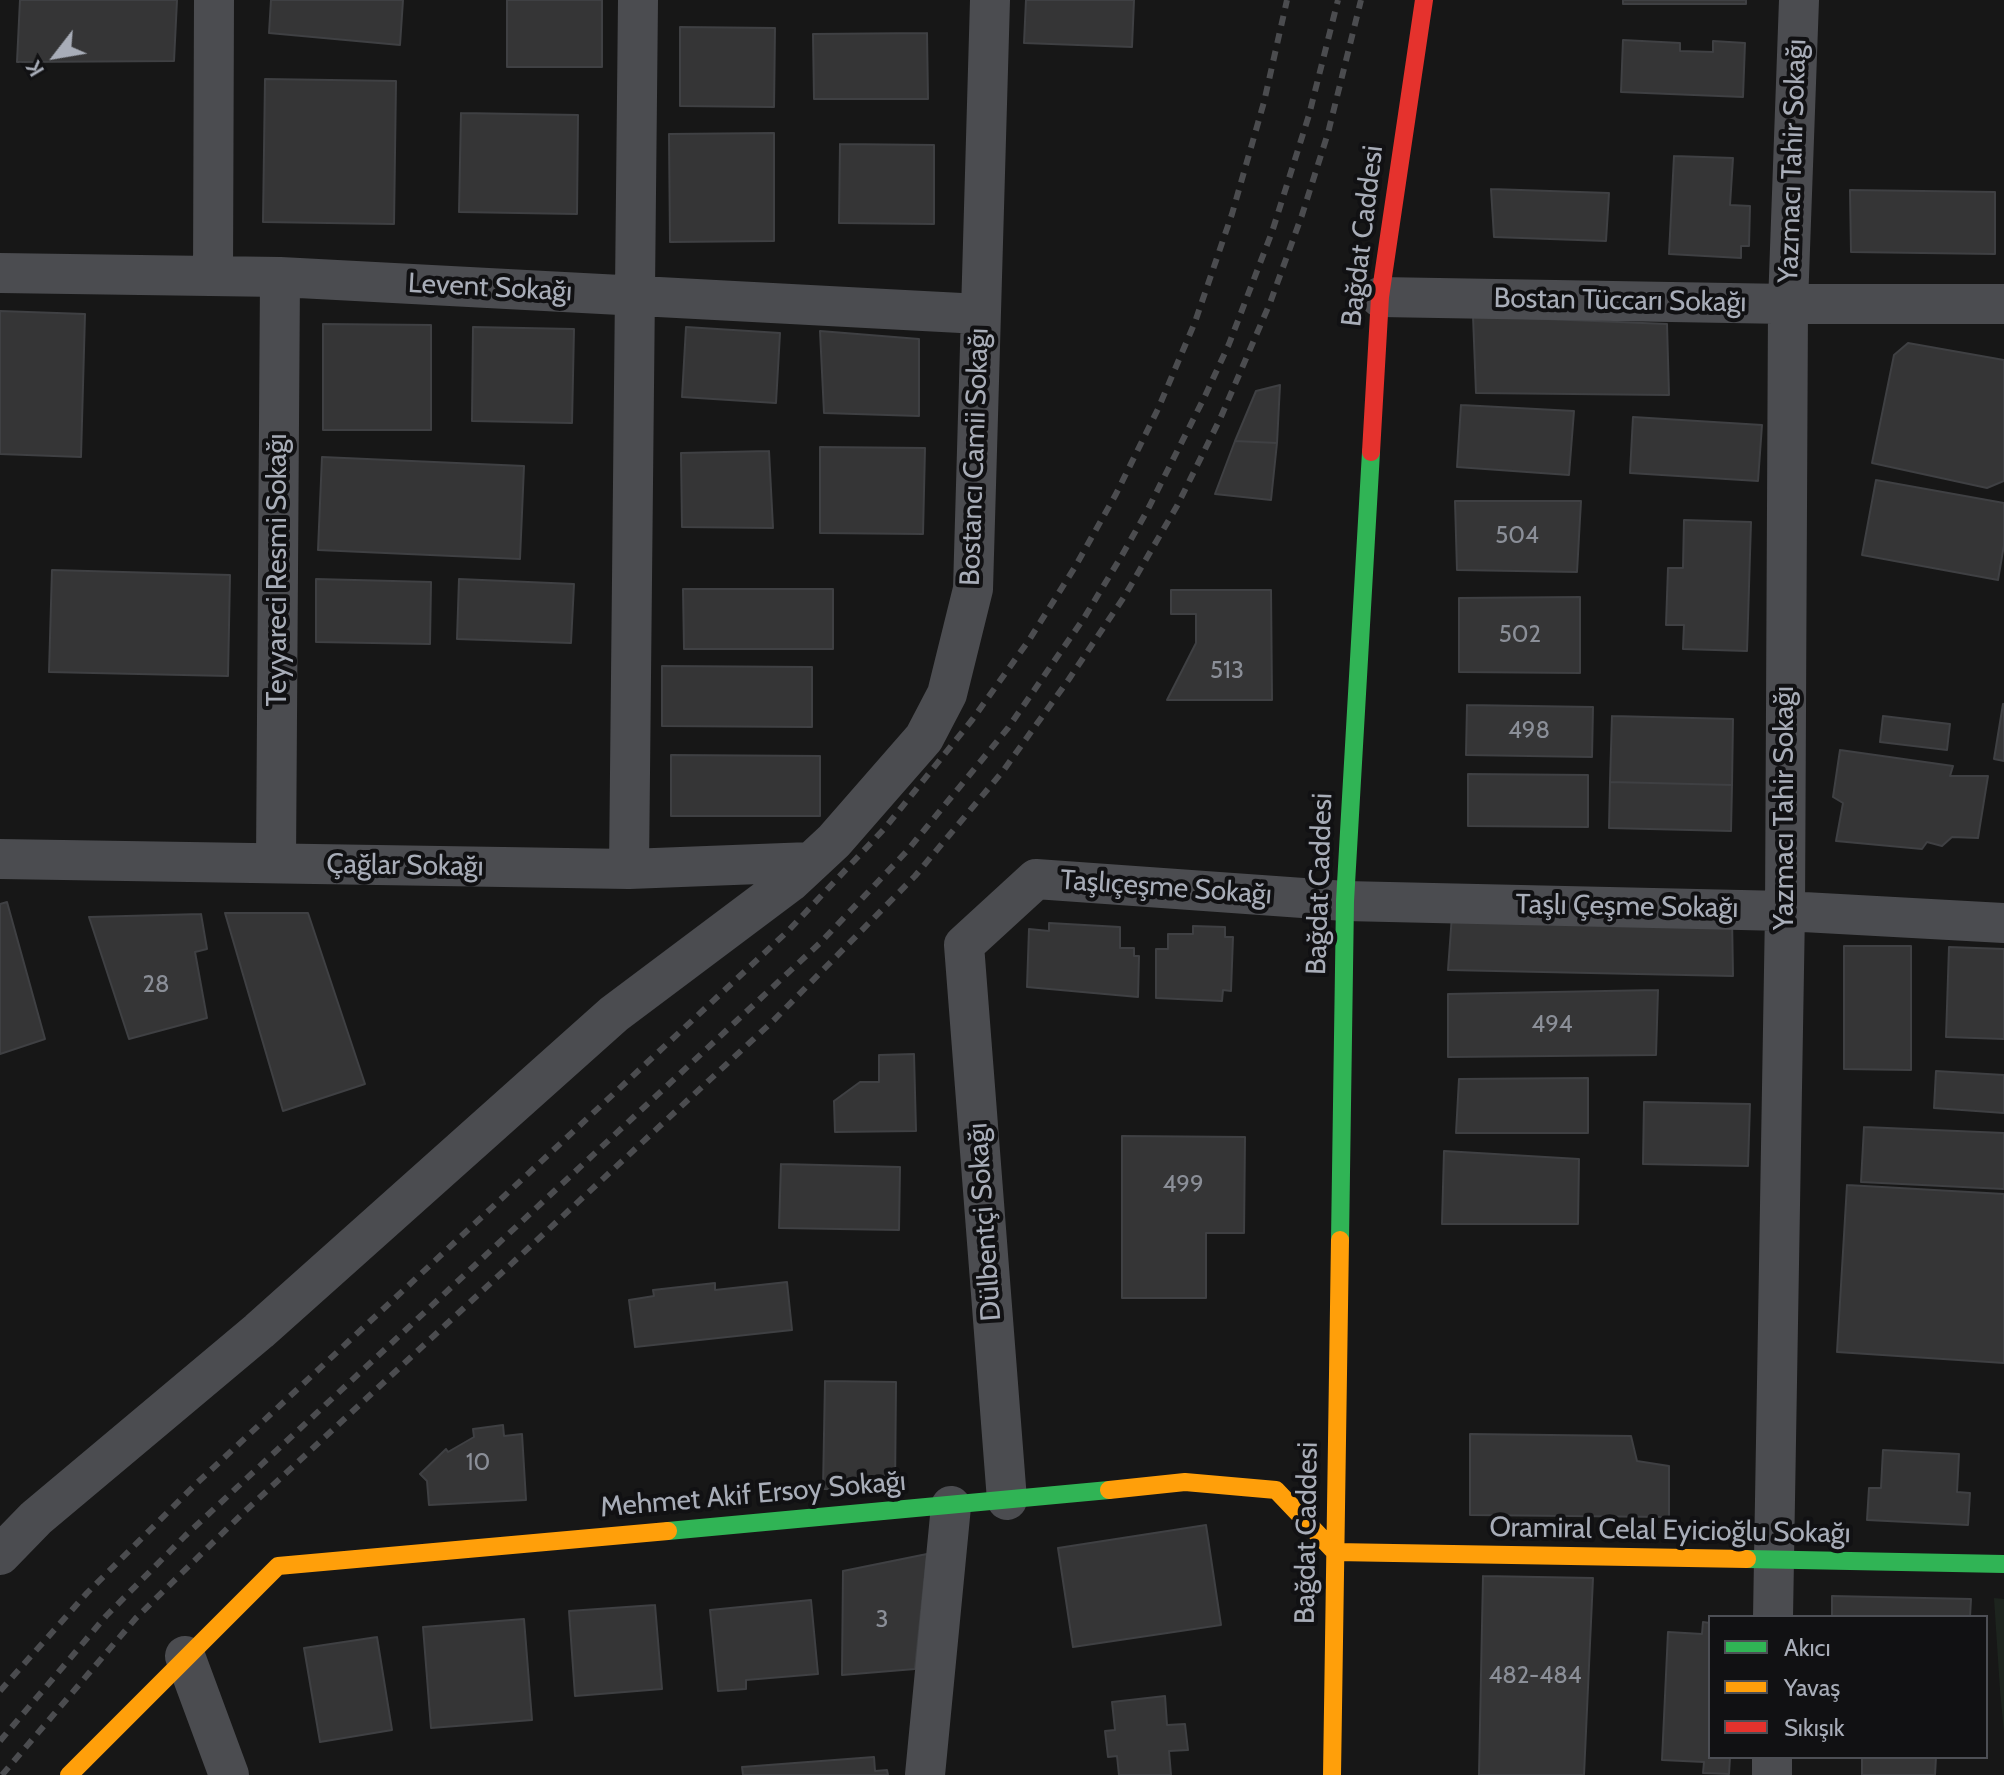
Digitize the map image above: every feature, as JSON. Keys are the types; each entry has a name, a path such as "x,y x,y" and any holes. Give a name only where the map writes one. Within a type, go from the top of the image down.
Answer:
{"street":[{"path":"213,276 214,0"},
{"path":"629,869 638,0"},
{"name":"Bostancı Camii Sokağı","path":"0,1555 36,1518 271,1320 614,1014 790,882 834,841 924,738 947,694 973,589 990,0"},
{"name":"Bağdat Caddesi","path":"1332,1775 1345,901 1380,297 1424,0"},
{"name":"Yazmacı Tahir Sokağı","path":"1773,1615 1785,911 1788,304 1799,0"},
{"name":"Levent Sokağı","path":"0,273 280,277 980,314"},
{"name":"Teyyareci Resmi Sokağı","path":"276,863 280,277"},
{"name":"Bostan Tüccarı Sokağı","path":"1380,297 1788,304 2004,304"},
{"name":"Çağlar Sokağı","path":"0,859 629,869 811,862"},
{"name":"Taşlıçeşme Sokağı","path":"964,945 1036,879 1345,901"},
{"name":"Taşlı Çeşme Sokağı","path":"1345,901 1785,911 2004,923"},
{"name":"Dülbentçi Sokağı","path":"964,945 1007,1500"},
{"name":"Mehmet Akif Ersoy Sokağı","path":"69,1775 278,1566 1185,1482 1276,1490 1335,1552"},
{"path":"925,1775 951,1506"},
{"name":"Oramiral Celal Eyicioğlu Sokağı","path":"1335,1552 2004,1564"},
{"path":"185,1656 229,1775"}],"shaded area":[{"path":"1994,1598 2004,1599 2004,1733 2000,1690"}],"building":[{"path":"20,0 177,0 174,61 17,62"},
{"path":"271,0 403,0 400,45 269,33"},
{"path":"507,0 602,0 602,67 507,67"},
{"path":"1026,0 1134,0 1132,47 1024,43"},
{"path":"1623,0 1746,0 1746,4 1623,4"},
{"path":"680,27 775,28 774,107 680,106"},
{"path":"927,33 928,99 814,99 813,34"},
{"path":"1623,40 1680,43 1680,51 1713,52 1713,41 1745,43 1743,97 1621,92"},
{"path":"265,79 396,81 394,224 263,222"},
{"path":"461,113 578,115 577,214 459,212"},
{"path":"774,133 774,241 670,242 669,134"},
{"path":"840,144 934,145 934,224 839,223"},
{"path":"1674,156 1733,158 1730,205 1750,206 1749,246 1741,246 1741,258 1669,254"},
{"path":"1491,189 1609,193 1606,241 1494,237"},
{"path":"1850,190 1995,192 1995,254 1851,252"},
{"path":"0,311 85,314 81,457 0,454"},
{"path":"1473,316 1667,324 1669,395 1476,393"},
{"path":"323,324 431,325 431,430 323,430"},
{"path":"473,327 574,329 572,423 472,421"},
{"path":"686,327 780,333 776,403 682,397"},
{"path":"820,331 919,339 919,416 824,413"},
{"path":"1908,343 2004,360 2004,481 1987,488 1872,463 1894,355"},
{"path":"1280,385 1277,443 1235,441 1256,391"},
{"path":"1461,405 1574,411 1569,475 1457,467"},
{"path":"1633,417 1762,425 1758,481 1630,473"},
{"path":"1235,441 1277,443 1271,500 1215,494"},
{"path":"820,447 925,448 923,534 820,533"},
{"path":"769,451 773,528 682,527 681,453"},
{"path":"322,457 524,466 520,559 318,550"},
{"path":"1876,480 2004,503 2004,545 1998,580 1862,555"},
{"path":"1455,501 1581,501 1577,572 1457,570"},
{"path":"1684,520 1751,522 1747,651 1683,649 1684,625 1666,625 1668,568 1683,568"},
{"path":"52,570 230,575 228,676 49,672"},
{"path":"316,579 431,582 430,644 316,642"},
{"path":"459,579 574,584 571,643 457,639"},
{"path":"683,589 833,589 833,649 684,649"},
{"path":"1171,590 1271,590 1272,700 1167,700 1196,643 1196,614 1171,614"},
{"path":"1580,597 1580,673 1459,672 1459,598"},
{"path":"662,666 812,667 812,727 662,726"},
{"path":"2004,704 2004,761 1994,759"},
{"path":"1467,705 1593,707 1592,757 1466,755"},
{"path":"1612,716 1733,719 1732,785 1610,782"},
{"path":"1883,716 1950,724 1947,750 1880,742"},
{"path":"1840,750 1953,766 1950,776 1988,776 1978,838 1952,837 1942,846 1927,842 1922,849 1836,841 1843,803 1833,797"},
{"path":"671,755 820,756 820,816 671,816"},
{"path":"1468,774 1588,775 1588,827 1468,826"},
{"path":"1610,782 1732,785 1731,831 1609,828"},
{"path":"7,902 45,1039 0,1054 0,904"},
{"path":"225,913 308,913 365,1084 283,1111"},
{"path":"201,914 207,949 195,952 207,1018 129,1039 89,917"},
{"path":"1452,915 1732,917 1733,976 1448,970"},
{"path":"1049,923 1120,927 1120,948 1134,948 1134,956 1139,956 1138,997 1027,987 1029,929 1049,931"},
{"path":"1193,926 1225,927 1225,937 1233,937 1231,991 1223,990 1222,1001 1156,998 1156,949 1168,949 1168,934 1193,934"},
{"path":"1844,946 1911,946 1911,1070 1844,1069"},
{"path":"1949,947 2004,949 2004,1039 1946,1037"},
{"path":"1658,990 1656,1055 1448,1057 1448,994"},
{"path":"914,1054 916,1131 835,1132 834,1101 860,1082 879,1082 879,1055"},
{"path":"1936,1071 2004,1075 2004,1113 1934,1108"},
{"path":"1588,1078 1588,1133 1456,1133 1459,1079"},
{"path":"1644,1102 1750,1104 1748,1166 1643,1164"},
{"path":"1864,1127 2004,1133 2004,1189 1861,1182"},
{"path":"1122,1136 1245,1137 1244,1233 1206,1233 1206,1298 1122,1298"},
{"path":"1444,1151 1579,1159 1578,1224 1442,1224"},
{"path":"781,1164 900,1167 899,1230 779,1228"},
{"path":"1847,1185 2004,1194 2004,1363 1837,1352"},
{"path":"787,1282 792,1330 635,1347 629,1300 654,1296 653,1290 715,1283 715,1290"},
{"path":"825,1381 896,1382 895,1490 823,1489"},
{"path":"503,1425 504,1436 522,1434 526,1500 429,1505 427,1481 420,1474 446,1449 448,1452 474,1437 473,1429"},
{"path":"1470,1434 1631,1436 1637,1461 1669,1466 1669,1517 1470,1515"},
{"path":"1883,1450 1959,1454 1957,1492 1970,1493 1968,1525 1867,1520 1869,1488 1881,1488"},
{"path":"1206,1525 1221,1625 1073,1647 1058,1548"},
{"path":"927,1554 915,1669 842,1675 843,1571"},
{"path":"1483,1576 1593,1578 1584,1775 1479,1775"},
{"path":"1832,1596 1971,1599 1970,1615 1832,1615"},
{"path":"811,1600 818,1674 746,1680 746,1689 718,1691 710,1610"},
{"path":"655,1605 662,1689 575,1696 569,1611"},
{"path":"524,1619 532,1720 431,1728 423,1627"},
{"path":"1703,1622 1708,1623 1708,1759 1730,1759 1729,1774 1703,1773 1704,1762 1662,1760 1668,1632 1702,1634"},
{"path":"377,1637 392,1730 320,1742 304,1648"},
{"path":"1165,1696 1167,1725 1185,1724 1188,1750 1169,1751 1171,1775 1119,1775 1117,1756 1108,1757 1105,1731 1115,1730 1112,1702"},
{"path":"874,1757 875,1771 887,1770 888,1775 743,1775 742,1767"},
{"path":"1862,1759 1936,1759 1935,1775 1862,1775"}],"railway":[{"path":"0,1691 87,1593 197,1483 789,930 885,828 972,720 1029,640 1075,567 1158,409 1195,322 1232,214 1264,102 1287,0"},
{"path":"0,1741 106,1616 185,1536 821,942 907,851 1008,728 1084,618 1121,557 1229,344 1272,232 1309,115 1338,0"},
{"path":"2,1775 136,1618 243,1513 773,1021 915,876 1003,771 1124,597 1177,506 1220,419 1270,303 1302,215 1328,133 1361,0"}],"traffic: fast":[{"path":"1340,1240 1345,901 1371,452"},
{"path":"668,1531 1109,1490"},
{"path":"1747,1559 2004,1564"}],"traffic: slow":[{"path":"1332,1775 1340,1240"},
{"path":"1109,1490 1185,1482 1276,1490 1335,1552 1747,1559"},
{"path":"69,1775 278,1566 668,1531"}],"traffic: jam":[{"path":"1371,452 1380,297 1424,0"}]}
